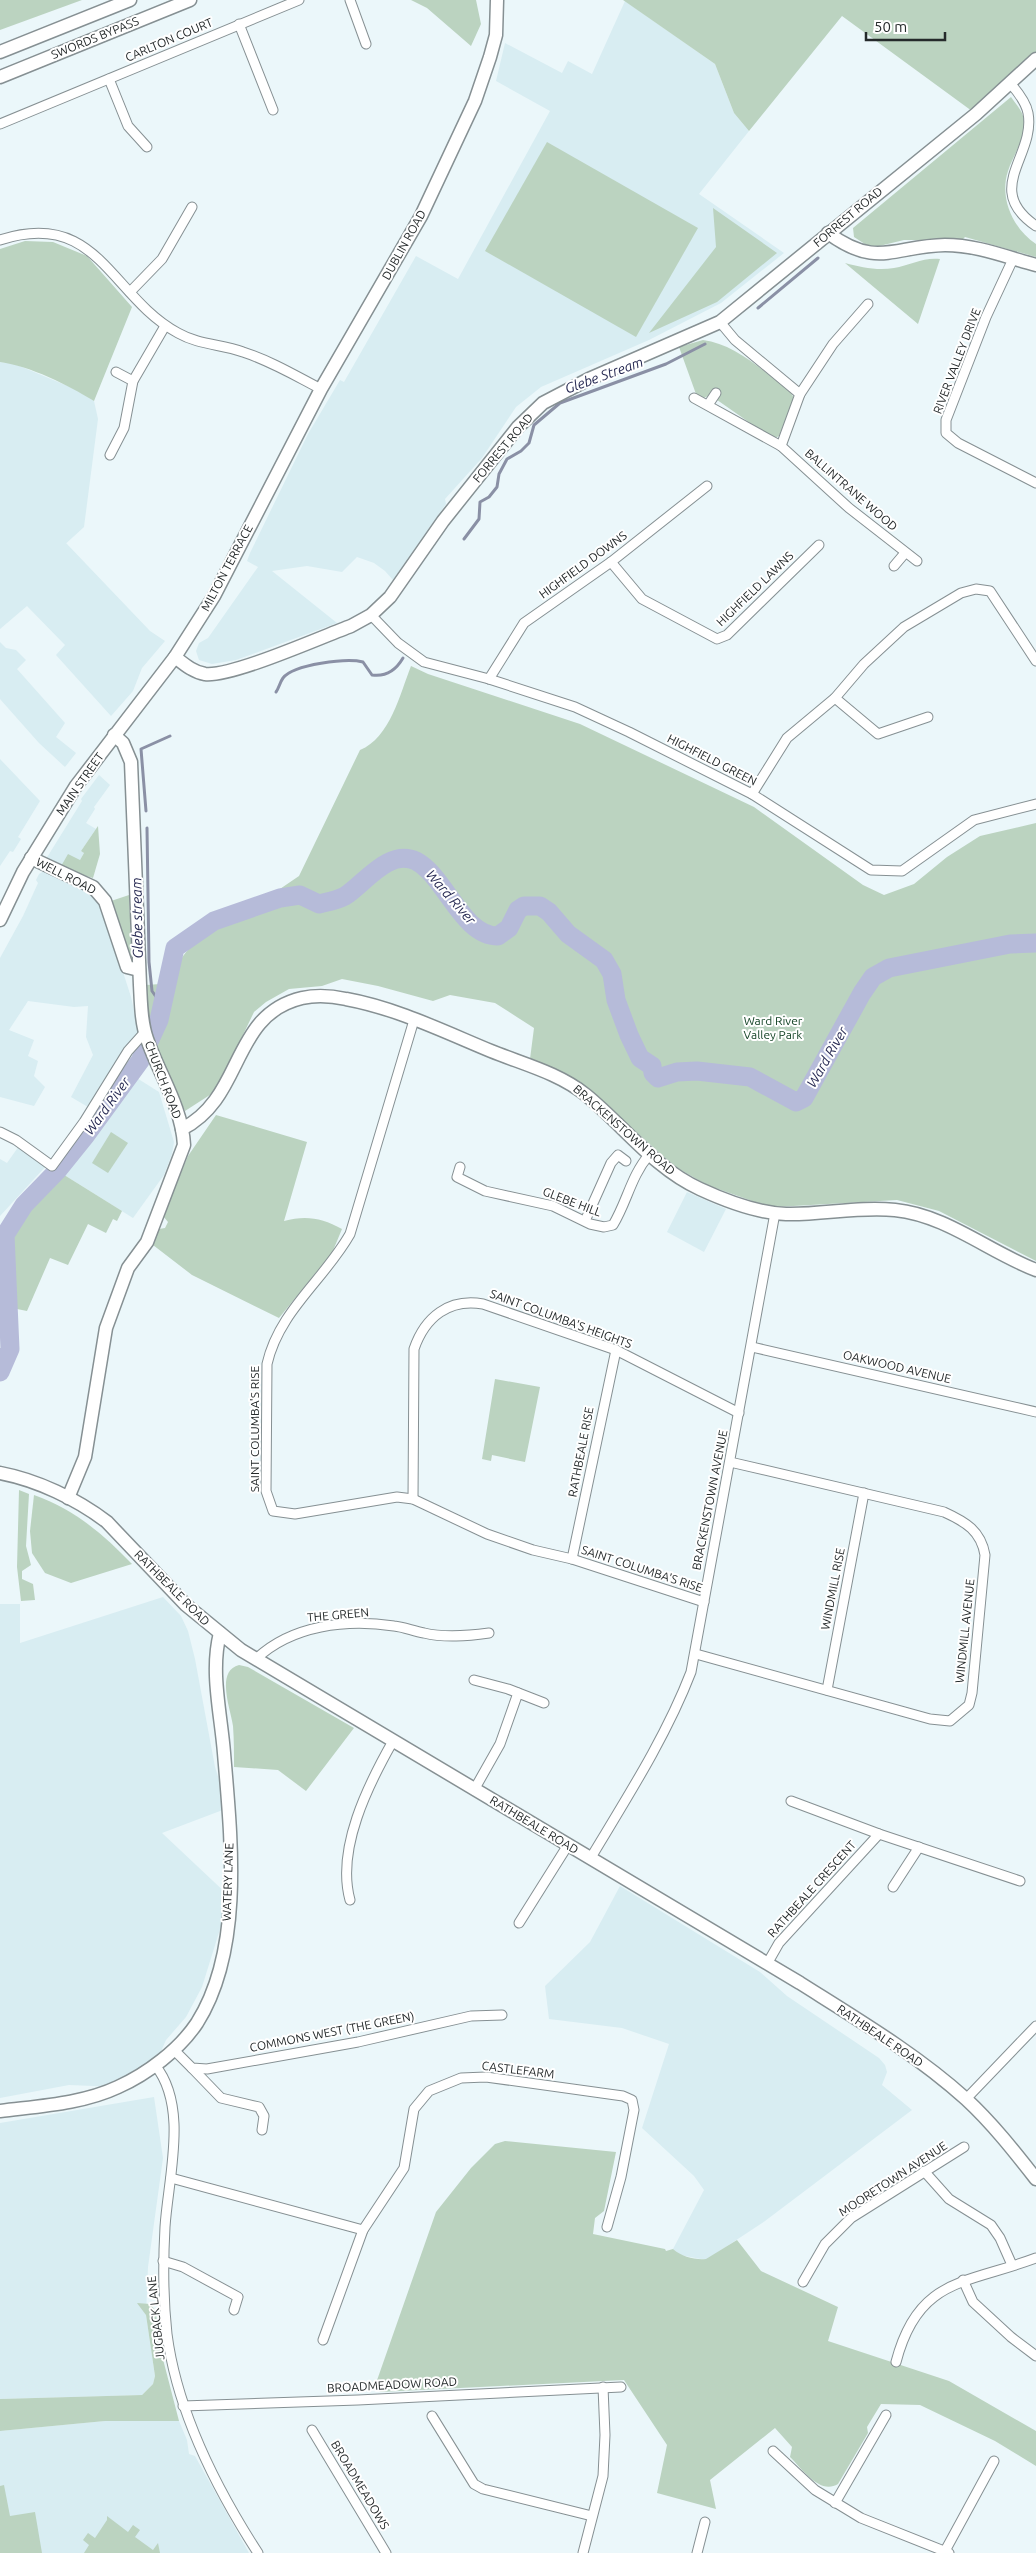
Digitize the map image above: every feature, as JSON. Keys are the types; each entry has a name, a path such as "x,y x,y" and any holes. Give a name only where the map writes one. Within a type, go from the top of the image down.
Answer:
{"street":[{"name":"SWORDS BYPASS","path":"0,52 130,0"},
{"name":"SWORDS BYPASS","path":"0,77 190,0"},
{"name":"CARLTON COURT","path":"0,124 298,0"},
{"path":"350,0 366,44"},
{"name":"DUBLIN ROAD","path":"275,476 321,389 421,216 475,101 496,35 497,0"},
{"path":"239,24 273,110"},
{"name":"FORREST ROAD","path":"175,657 193,670 203,673 226,672 351,626 371,615 390,596 443,521 518,427 543,403 588,379 720,322 976,114 1036,59"},
{"path":"109,79 128,126 147,147"},
{"path":"1010,83 1028,111 1029,126 1012,178 1012,193 1016,206 1022,216 1036,226"},
{"path":"130,292 162,259 192,206"},
{"path":"0,240 37,232 49,233 74,241 95,256 165,326 192,341 241,351 258,357 321,389"},
{"path":"828,233 846,247 872,253 893,254 915,247 947,245 984,250 1036,265"},
{"name":"RIVER VALLEY DRIVE","path":"1013,258 986,318 946,420 946,433 958,443 1036,483"},
{"path":"781,446 800,394 833,344 868,304"},
{"path":"720,322 736,340 800,394"},
{"path":"110,455 124,428 133,381 165,326"},
{"path":"116,372 133,381"},
{"path":"708,405 716,393"},
{"name":"BALLINTRANE WOOD","path":"694,398 781,446 849,508 916,561"},
{"name":"MILTON TERRACE","path":"175,657 227,572 275,476"},
{"name":"HIGHFIELD DOWNS","path":"489,679 524,623 611,562 707,486"},
{"name":"HIGHFIELD LAWNS","path":"611,562 642,599 717,639 727,635 819,545"},
{"path":"894,566 906,553"},
{"path":"752,794 788,738 835,698 864,664 904,627 961,593 976,589 990,590 1036,661"},
{"name":"HIGHFIELD GREEN","path":"371,615 398,643 424,662 489,679 575,707 752,794 871,870 884,872 902,871 974,820 1036,804"},
{"name":"MAIN STREET","path":"0,920 31,858 76,786 175,657"},
{"path":"835,698 878,734 928,717"},
{"name":"CHURCH ROAD","path":"68,1498 86,1457 106,1328 128,1268 147,1242 184,1145 182,1129 146,1035 142,1013 131,762 123,743 114,735"},
{"name":"WELL ROAD","path":"31,858 93,887 101,894 127,967 140,970"},
{"name":"BRACKENSTOWN ROAD","path":"182,1129 198,1120 218,1097 260,1020 288,1002 305,998 334,996 350,999 414,1020 570,1084 600,1107 649,1155 698,1189 729,1201 775,1213 873,1209 911,1212 935,1220 1000,1254 1036,1270"},
{"name":"SAINT COLUMBA'S RISE","path":"414,1020 350,1234 339,1253 283,1322 271,1346 267,1364 266,1491 273,1511 295,1514 397,1497 413,1499 487,1534 533,1550 572,1559 704,1602"},
{"path":"0,1132 16,1140 52,1166 84,1122 128,1051 146,1035"},
{"path":"586,1221 610,1163 618,1155 626,1161"},
{"name":"GLEBE HILL","path":"460,1167 457,1177 485,1191 553,1206 604,1227 613,1225 621,1212 637,1169 649,1155"},
{"name":"BRACKENSTOWN AVENUE","path":"590,1858 683,1692 696,1654 775,1213"},
{"name":"SAINT COLUMBA'S HEIGHTS","path":"413,1499 414,1349 417,1338 439,1312 452,1304 467,1301 483,1304 616,1350 677,1379 739,1413"},
{"name":"OAKWOOD AVENUE","path":"752,1347 1036,1412"},
{"name":"RATHBEALE RISE","path":"572,1559 616,1350"},
{"name":"WINDMILL AVENUE","path":"696,1654 930,1719 950,1721 969,1706 972,1693 985,1555 983,1541 964,1521 944,1512 730,1462"},
{"name":"RATHBEALE ROAD","path":"0,1473 26,1480 93,1511 107,1522 186,1605 220,1634 256,1659 862,2022 940,2077 966,2099 993,2125 1036,2179"},
{"name":"WINDMILL RISE","path":"827,1690 864,1493"},
{"name":"THE GREEN","path":"256,1659 269,1648 302,1630 333,1626 360,1623 395,1626 446,1636 489,1633"},
{"name":"WATERY LANE","path":"0,2111 74,2100 118,2087 155,2065 174,2050 196,2024 212,1992 224,1949 230,1897 228,1808 215,1667 220,1634"},
{"path":"474,1680 544,1703"},
{"path":"474,1790 500,1744 518,1693"},
{"path":"350,1900 347,1887 349,1851 370,1782 393,1741"},
{"name":"RATHBEALE CRESCENT","path":"791,1801 879,1834 1020,1880"},
{"name":"RATHBEALE CRESCENT","path":"767,1964 778,1943 879,1834"},
{"path":"519,1923 568,1845"},
{"path":"893,1887 919,1847"},
{"name":"COMMONS WEST (THE GREEN)","path":"192,2068 207,2069 358,2042 471,2016 502,2016"},
{"path":"966,2099 1036,2026"},
{"path":"174,2050 221,2098 259,2107 264,2116 262,2130"},
{"name":"JUGBACK LANE","path":"155,2065 168,2087 172,2104 171,2178 163,2261 163,2291 167,2335 183,2406 198,2443 245,2533 258,2553"},
{"name":"CASTLEFARM","path":"324,2340 363,2230 404,2168 414,2109 428,2091 461,2078 486,2077 623,2096 632,2100 634,2110 620,2177 606,2227"},
{"name":"MOORETOWN AVENUE","path":"803,2282 825,2244 851,2218 924,2170 964,2147"},
{"path":"924,2170 949,2199 991,2225 1000,2238 1012,2264"},
{"path":"171,2178 363,2230"},
{"path":"896,2362 905,2334 923,2306 940,2291 963,2280 1036,2258"},
{"path":"163,2261 183,2267 238,2297 234,2310"},
{"path":"963,2280 973,2302 1010,2337 1036,2356"},
{"path":"583,2553 604,2476 605,2434 602,2387"},
{"name":"BROADMEADOW ROAD","path":"183,2406 358,2400 620,2387"},
{"path":"835,2503 886,2415"},
{"path":"432,2416 474,2484 484,2489 592,2516"},
{"name":"BROADMEADOWS","path":"312,2430 386,2553"},
{"path":"773,2451 815,2490 835,2503 895,2534 947,2552 994,2461"},
{"path":"697,2553 705,2522"}],"shaded area":[{"path":"625,1 715,64 734,113 749,131 699,194 784,253 721,303 649,340 541,387 516,407 482,458 445,499 446,504 393,580 374,563 357,557 342,572 307,566 272,571 337,623 236,660 212,664 199,660 196,651 199,643 208,638 258,567 247,561 250,553 308,434 340,380 344,382 416,256 458,279 550,111 496,81 505,43 562,73 568,61 592,74"},
{"path":"0,362 15,364 75,389 94,401 98,419 84,527 66,543 150,631 165,641 142,668 133,691 111,716 56,655 65,645 27,606 0,629"},
{"path":"0,642 6,648 16,650 26,660 17,669 65,723 56,737 76,753 65,767 39,743 0,699"},
{"path":"0,759 40,801 18,837 21,839 13,852 10,851 0,866"},
{"path":"99,775 110,785 94,807 95,809 86,823 96,829 81,851 84,853 80,860 60,868 46,859 82,801 81,799"},
{"path":"44,871 81,888 100,900 131,997 139,1032 122,1052 88,1107 71,1097 93,1055 86,1037 88,1006 74,1007 28,1001 9,1030 34,1040 28,1056 38,1061 34,1076 45,1087 34,1106 0,1097 0,958 23,916 38,883 36,880 39,874"},
{"path":"132,1075 159,1092 174,1142 172,1154 164,1175 133,1218 61,1173"},
{"path":"19,1146 46,1166 0,1216 0,1159 7,1163"},
{"path":"687,1192 726,1209 704,1252 667,1232"},
{"path":"163,1597 181,1616 188,1631 215,1767 228,1808 162,1833 230,1897 202,1987 186,2017 166,2040 155,2065 118,2087 69,2085 0,2098 0,1604 20,1604 20,1643"},
{"path":"620,1886 760,1972 787,1996 879,2058 885,2065 887,2072 882,2085 912,2110 765,2221 706,2260 680,2255 673,2249 704,2190 694,2176 642,2128 669,2044 622,2028 549,2019 545,1986 590,1942"},
{"path":"154,2097 163,2158 148,2267 146,2315 155,2376 153,2384 142,2395 0,2399 0,2123"},
{"path":"105,2421 179,2421 187,2440 189,2454 195,2456 249,2553 0,2553 0,2431"}],"green space":[{"path":"0,0 82,0 0,30"},
{"path":"411,0 476,0 481,24 471,46 427,8"},
{"path":"623,0 1036,0 1036,56 976,114 842,16 749,131 734,113 715,64"},
{"path":"1011,97 1023,116 1024,130 1008,171 1005,192 1010,212 1015,221 1028,238 1036,244 1036,257 965,237 962,240 904,240 871,248 854,237 853,228"},
{"path":"547,142 698,228 636,337 485,251"},
{"path":"713,208 777,253 717,302 649,333 716,247"},
{"path":"25,241 53,242 87,256 132,307 94,401 48,377 12,364 0,362 0,249"},
{"path":"940,259 918,324 845,263 869,268 888,269 923,260"},
{"path":"703,340 727,347 739,353 761,368 791,393 794,398 779,436 773,439 710,395 704,398 696,394 679,347"},
{"name":"Ward River Valley Park","path":"411,666 428,674 580,724 754,807 863,885 884,895 914,884 947,857 980,836 1036,823 1036,1261 939,1211 897,1200 776,1207 755,1202 707,1185 674,1166 589,1090 567,1074 530,1059 534,1028 495,1003 450,995 433,1001 378,986 342,979 322,986 289,989 266,1002 254,1012 216,1091 185,1111 158,1052 149,1024 146,985 175,983 180,961 194,944 223,927 254,914 263,896 274,893 299,876 360,750 379,736 393,714"},
{"path":"98,826 100,854 93,878 60,868 68,854 80,860 84,853 81,851"},
{"path":"129,895 132,959 111,901"},
{"path":"216,1115 307,1142 284,1221 307,1218 328,1222 342,1229 332,1253 279,1318 192,1275 153,1245 159,1229 165,1228 168,1222 163,1216 188,1156"},
{"path":"111,1132 128,1143 108,1173 92,1163"},
{"path":"61,1173 122,1211 117,1221 113,1219 106,1233 88,1224 68,1265 50,1258 27,1311 12,1308 8,1260 12,1234 30,1206"},
{"path":"495,1379 540,1387 525,1462 492,1455 491,1461 482,1459"},
{"path":"19,1490 29,1494 26,1546 31,1565 22,1571 22,1579 33,1584 35,1600 21,1601 17,1567"},
{"path":"34,1495 75,1515 99,1533 132,1564 71,1583 45,1573 32,1553 30,1531"},
{"path":"239,1665 248,1667 354,1728 306,1791 278,1770 234,1767 233,1726 226,1683 232,1669"},
{"path":"505,2141 616,2152 604,2211 595,2218 593,2234 665,2249 666,2251 673,2249 684,2256 702,2259 706,2259 737,2240 761,2271 838,2307 828,2341 949,2381 1036,2431 1036,2466 995,2441 920,2405 881,2404 867,2427 868,2433 838,2484 831,2487 818,2484 812,2480 790,2457 792,2447 775,2428 710,2480 716,2509 657,2493 667,2445 624,2380 380,2392 375,2386 436,2212 471,2168 495,2144"},
{"path":"137,2303 150,2304 156,2311 158,2340 179,2421 105,2421 0,2431 0,2399 142,2395 153,2384 155,2376 146,2315"},
{"path":"4,2485 10,2516 35,2512 42,2553 0,2553 0,2486"},
{"path":"107,2516 128,2532 133,2525 140,2530 135,2537 153,2550 158,2543 160,2553 84,2553 89,2545 83,2540 88,2533 95,2538 107,2520"}],"waterway":[{"path":"758,308 818,258"},
{"name":"Glebe Stream","path":"464,539 479,519 480,502 489,497 497,487 499,474 507,459 521,451 529,443 534,425 560,403 666,364 705,344"},
{"name":"Glebe Stream","path":"276,692 283,678 289,673 309,666 321,663 355,661 363,662 372,675 382,675 390,672 403,658"},
{"name":"Glebe stream","path":"146,811 141,749 170,736"},
{"name":"Glebe stream","path":"147,828 149,962 152,991 161,1004"},
{"name":"Ward River","path":"0,1372 10,1349 5,1235 24,1205 57,1171 140,1061 159,1020 175,948 214,921 280,898 300,895 319,904 336,900 352,891 387,863 396,859 406,858 416,861 436,879 464,916 485,933 498,936 509,928 518,910 524,906 540,906 549,912 568,934 604,960 612,974 616,1000 629,1035 640,1058 652,1066 653,1073 658,1078 677,1072 697,1071 750,1077 796,1102 804,1098 862,993 873,977 889,968 1010,944 1036,943"}]}
